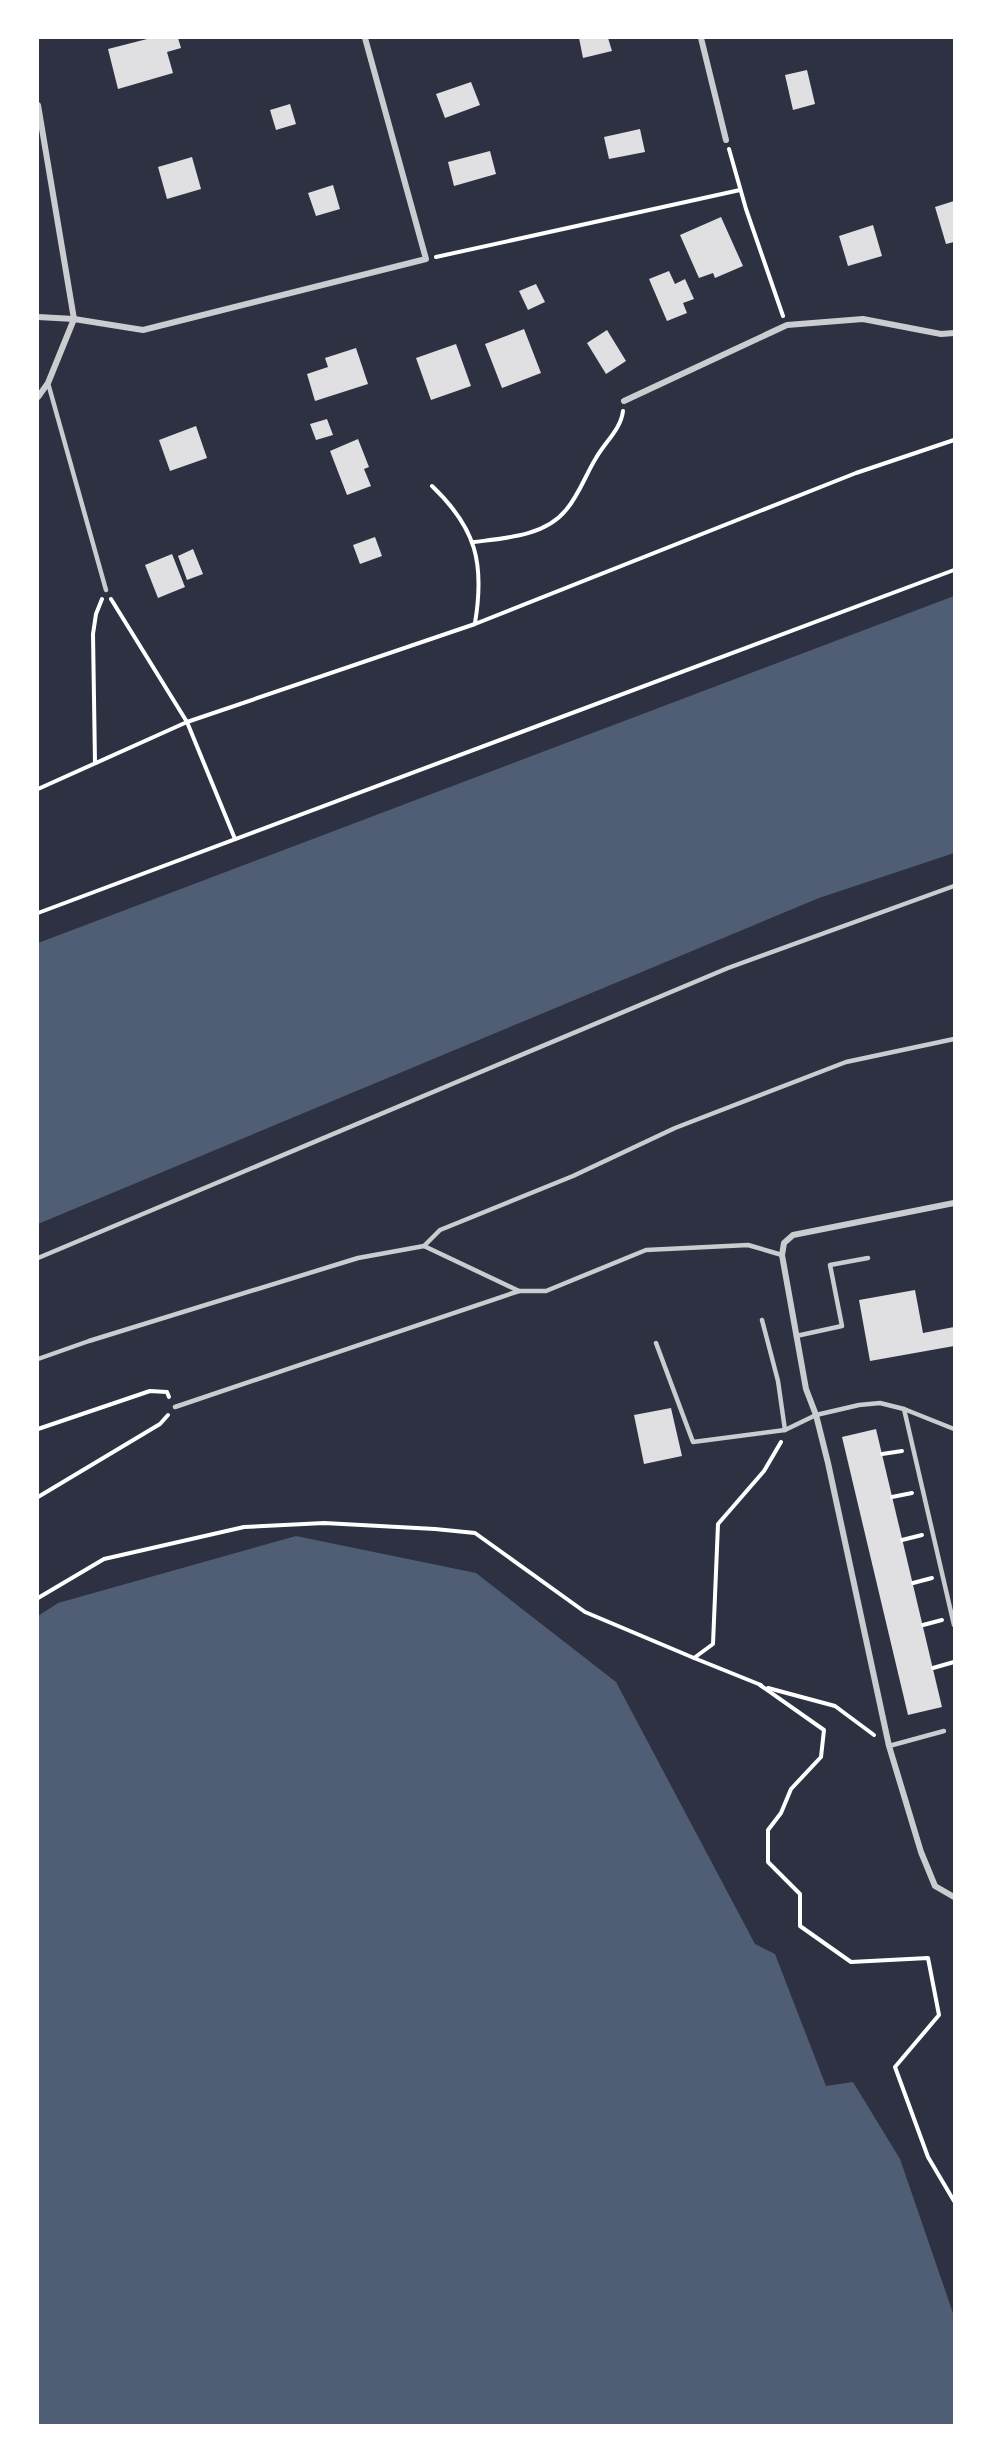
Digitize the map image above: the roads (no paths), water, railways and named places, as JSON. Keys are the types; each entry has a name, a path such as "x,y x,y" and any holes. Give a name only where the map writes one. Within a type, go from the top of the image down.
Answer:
{"street":[{"path":"38,317 74,319 143,330 426,259 365,38"},
{"path":"701,38 726,140"},
{"path":"38,105 74,319 48,383 38,398"},
{"path":"624,401 787,325 863,319 941,334 954,333"},
{"path":"954,1203 793,1235 784,1243 782,1255 806,1389 816,1415 890,1746 921,1852 935,1886 954,1897"}],"lane":[{"path":"48,383 106,590"},
{"path":"38,1258 728,968 954,886"},
{"path":"38,1359 89,1341 358,1258 424,1246 440,1230 573,1176 675,1128 846,1062 954,1039"},
{"path":"175,1407 519,1292 546,1291 646,1250 748,1245 782,1255"},
{"path":"424,1246 519,1292"},
{"path":"796,1336 842,1326 830,1265 868,1258"},
{"path":"762,1320 778,1381 785,1430"},
{"path":"656,1343 693,1442 785,1430 816,1415 880,1403 904,1409 954,1429"},
{"path":"904,1409 954,1626"},
{"path":"890,1746 944,1731"}],"water":[{"path":"954,596 954,853 819,898 38,1224 38,943"},
{"path":"296,1536 476,1573 616,1682 755,1944 775,1954 826,2086 853,2082 900,2159 954,2316 954,2425 38,2425 38,1616 58,1603"}]}
